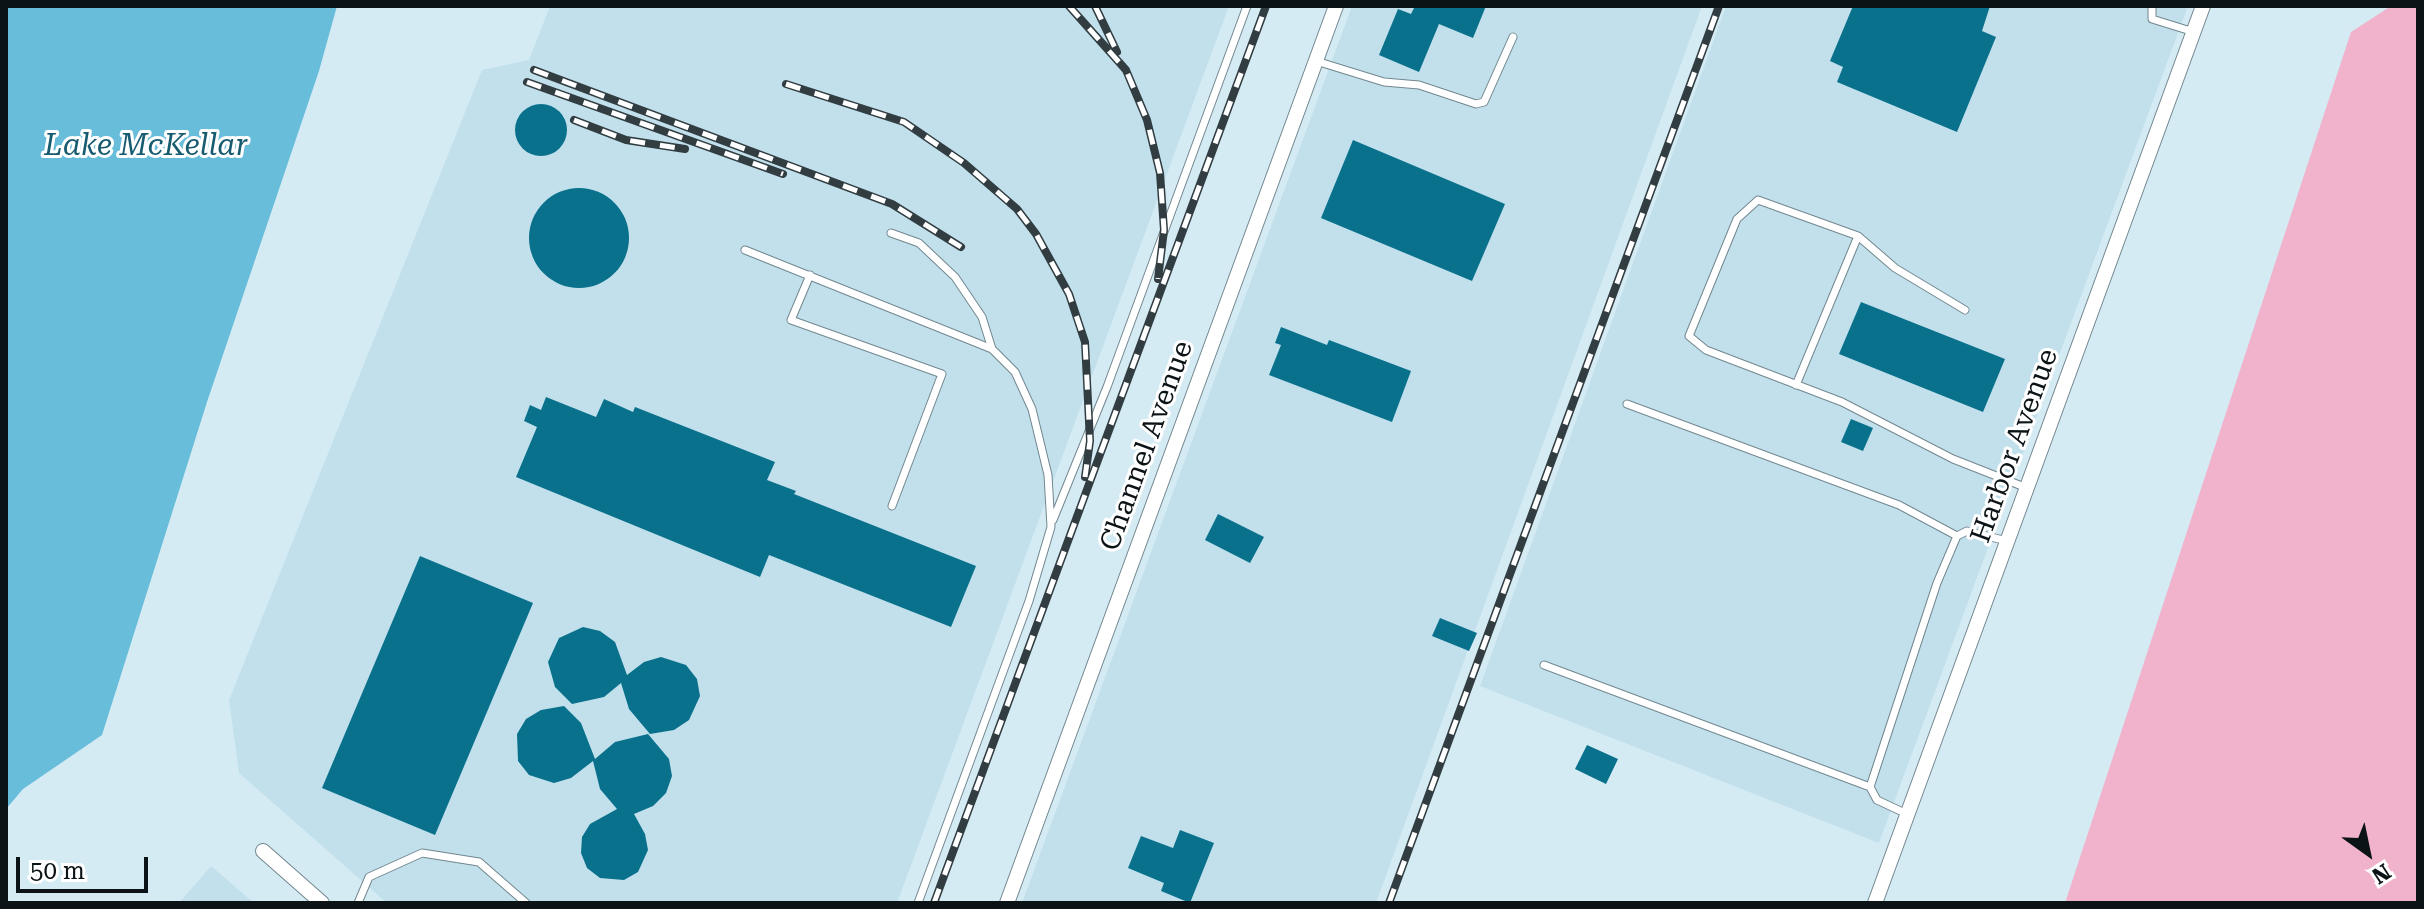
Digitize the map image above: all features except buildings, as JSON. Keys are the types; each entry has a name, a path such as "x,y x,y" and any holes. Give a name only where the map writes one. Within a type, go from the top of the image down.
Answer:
{"street":[{"name":"Channel Avenue","path":"1007,903 1336,6"},
{"name":"Harbor Avenue","path":"1875,903 2203,6"},
{"path":"263,851 322,903"}],"lane":[{"path":"918,903 1029,601 1051,527 1107,387 1247,6"},
{"path":"2152,6 2152,19 2194,32"},
{"path":"1316,61 1384,82 1419,85 1476,104 1484,102 1513,37"},
{"path":"1965,310 1895,268 1858,236 1758,200 1737,219 1689,336 1706,350 1842,402 1953,459 2027,488"},
{"path":"891,233 919,243 955,277 982,317 992,349"},
{"path":"1796,385 1858,236"},
{"path":"745,250 992,349 1015,372 1032,409 1048,475 1051,527"},
{"path":"810,275 791,320 942,374 892,506"},
{"path":"1627,404 1899,505 1957,536"},
{"path":"1870,787 1937,583 1957,536 1967,531 2007,541"},
{"path":"1544,665 1870,787 1877,800 1907,814"},
{"path":"358,903 369,877 422,853 479,862 526,903"}],"shaded area":[{"path":"550,6 1229,6 897,903 387,903 239,773 229,700 482,70 529,60"},
{"path":"1352,6 1702,6 1376,903 1022,903"},
{"path":"1726,6 2188,6 1879,843 1480,686"},
{"path":"2391,6 2418,6 2418,903 2065,903 2351,32"},
{"path":"211,866 254,903 179,903"}],"water":[{"name":"Lake McKellar","path":"6,6 337,6 319,71 207,402 102,735 23,789 6,809"}],"railway":[{"path":"1069,6 1126,70 1147,120 1160,173 1164,230 1158,279"},
{"path":"1095,6 1117,52"},
{"path":"934,903 1266,6"},
{"path":"1389,903 1719,6"},
{"path":"534,70 892,204 961,247"},
{"path":"527,82 783,174"},
{"path":"786,84 904,122 964,163 1017,209 1036,234 1069,294 1085,342 1090,441 1085,477"},
{"path":"574,120 626,140 685,149"}]}
